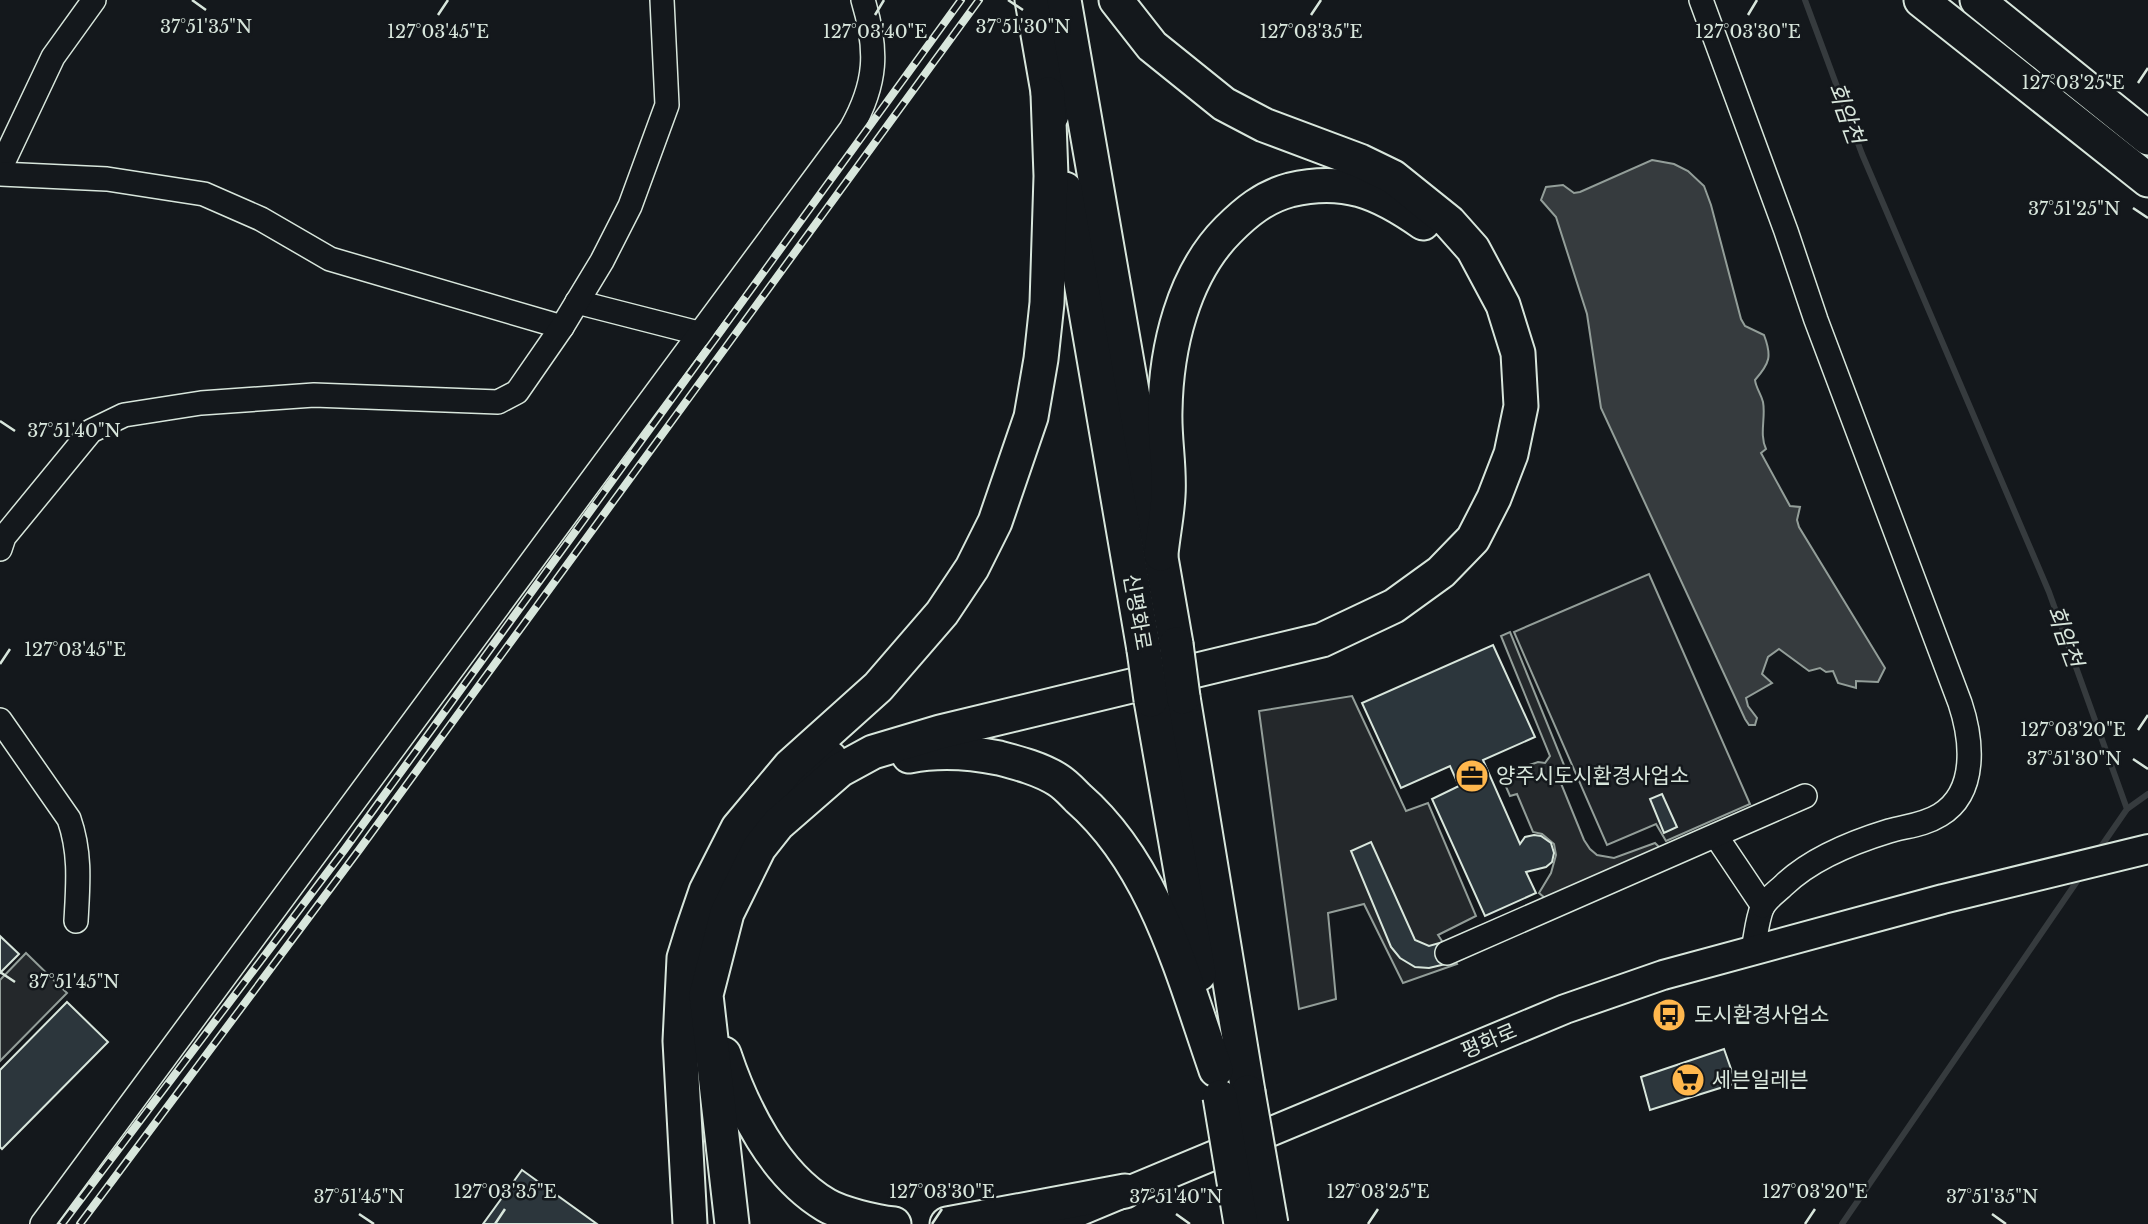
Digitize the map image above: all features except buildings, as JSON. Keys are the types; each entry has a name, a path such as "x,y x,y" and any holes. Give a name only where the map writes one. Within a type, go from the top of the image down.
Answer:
{"highway":[{"name":"신평화로","path":"1032,0 1048,93 1160,647 1228,1087 1241,1224"},
{"name":"신평화로","path":"1064,0 1161,554 1160,647"},
{"path":"732,1224 706,995 727,913 759,848 778,824 840,770 873,752 940,732 1322,640 1394,606 1441,572 1473,538 1494,498 1511,454 1521,406 1518,353 1503,305 1473,248 1449,222 1393,177 1360,161 1264,125 1224,104 1152,46 1116,0"},
{"path":"1921,0 2148,180"},
{"path":"1977,0 2148,138"},
{"path":"690,1224 680,1041 684,958 706,891 738,828 790,766 877,687 942,612 972,568 995,522 1031,417 1041,359 1047,303 1051,176 1048,93"},
{"path":"764,797 846,749 888,731 938,716 1310,624 1382,590 1429,556 1461,522 1482,481 1495,444 1502,409 1501,376 1476,295 1453,257 1426,226 1400,207 1368,191 1341,184 1311,185 1276,194 1247,211 1220,238 1196,271 1181,308 1171,356 1165,410 1169,494 1161,554"},
{"path":"812,793 874,765 929,752 978,754 1019,763 1058,780 1096,813 1126,851 1172,944 1228,1087"},
{"path":"706,995 744,1107 777,1160 827,1205 894,1224"},
{"name":"신평화로","path":"1228,1087 1271,1224"},
{"path":"947,1224 1125,1191"}],"main road":[{"name":"평화로","path":"1049,1224 1565,1009 1663,975 1943,899 2148,849"}],"street":[{"path":"94,0 53,57 0,171 107,179 204,194 261,219 330,259 562,327"},
{"path":"0,549 4,537 91,431 124,415 201,403 314,395 498,402 517,392 562,327 602,261 630,206 667,105 662,0"},
{"path":"43,1224 852,129 864,106 874,71 874,41 863,0"},
{"path":"1701,0 1816,320 1960,703 1967,724 1969,747 1964,787 1948,809 1920,824 1888,832 1836,851 1796,873 1763,906 1753,949"},
{"path":"576,302 702,334"},
{"path":"0,720 69,819 79,859 76,921"},
{"path":"1447,953 1805,796"},
{"path":"1716,836 1763,906"}],"shaded area":[{"path":"1652,160 1674,164 1688,171 1704,186 1741,319 1745,326 1764,335 1768,348 1767,364 1755,380 1764,408 1763,437 1766,449 1761,453 1790,506 1800,507 1797,520 1799,527 1885,668 1878,682 1856,681 1856,688 1838,683 1833,671 1826,672 1820,668 1809,671 1779,649 1768,657 1762,674 1772,683 1746,698 1748,706 1757,718 1755,725 1749,725 1745,719 1601,408 1587,314 1556,217 1541,200 1546,187 1563,185 1574,193 1580,192"},
{"path":"1649,574 1750,804 1666,841 1656,824 1607,845 1514,632"},
{"path":"1510,632 1564,765 1565,770 1560,781 1590,849 1597,855 1614,858 1655,843 1661,849 1545,898 1539,893 1551,873 1556,855 1554,844 1542,834 1533,832 1517,794 1510,796 1501,775 1538,762 1545,763 1550,756 1501,636"},
{"path":"1352,696 1406,811 1428,803 1476,916 1438,935 1457,964 1403,983 1364,904 1328,913 1336,999 1299,1009 1259,711"},
{"path":"26,953 67,993 0,1061 0,980"}],"waterway":[{"name":"회암천","path":"1805,0 1862,154 2049,592 2127,809 2098,851"},
{"path":"2127,809 2148,794"},
{"name":"회암천","path":"1842,1224 2082,874"}],"railway":[{"path":"62,1224 345,849 961,0"},
{"path":"80,1224 359,850 979,0"}],"place":[{"name":"양주시도시환경사업소","path":"1472,776"},
{"name":"도시환경사업소","path":"1669,1015"},
{"name":"세븐일레븐","path":"1688,1080"}]}
